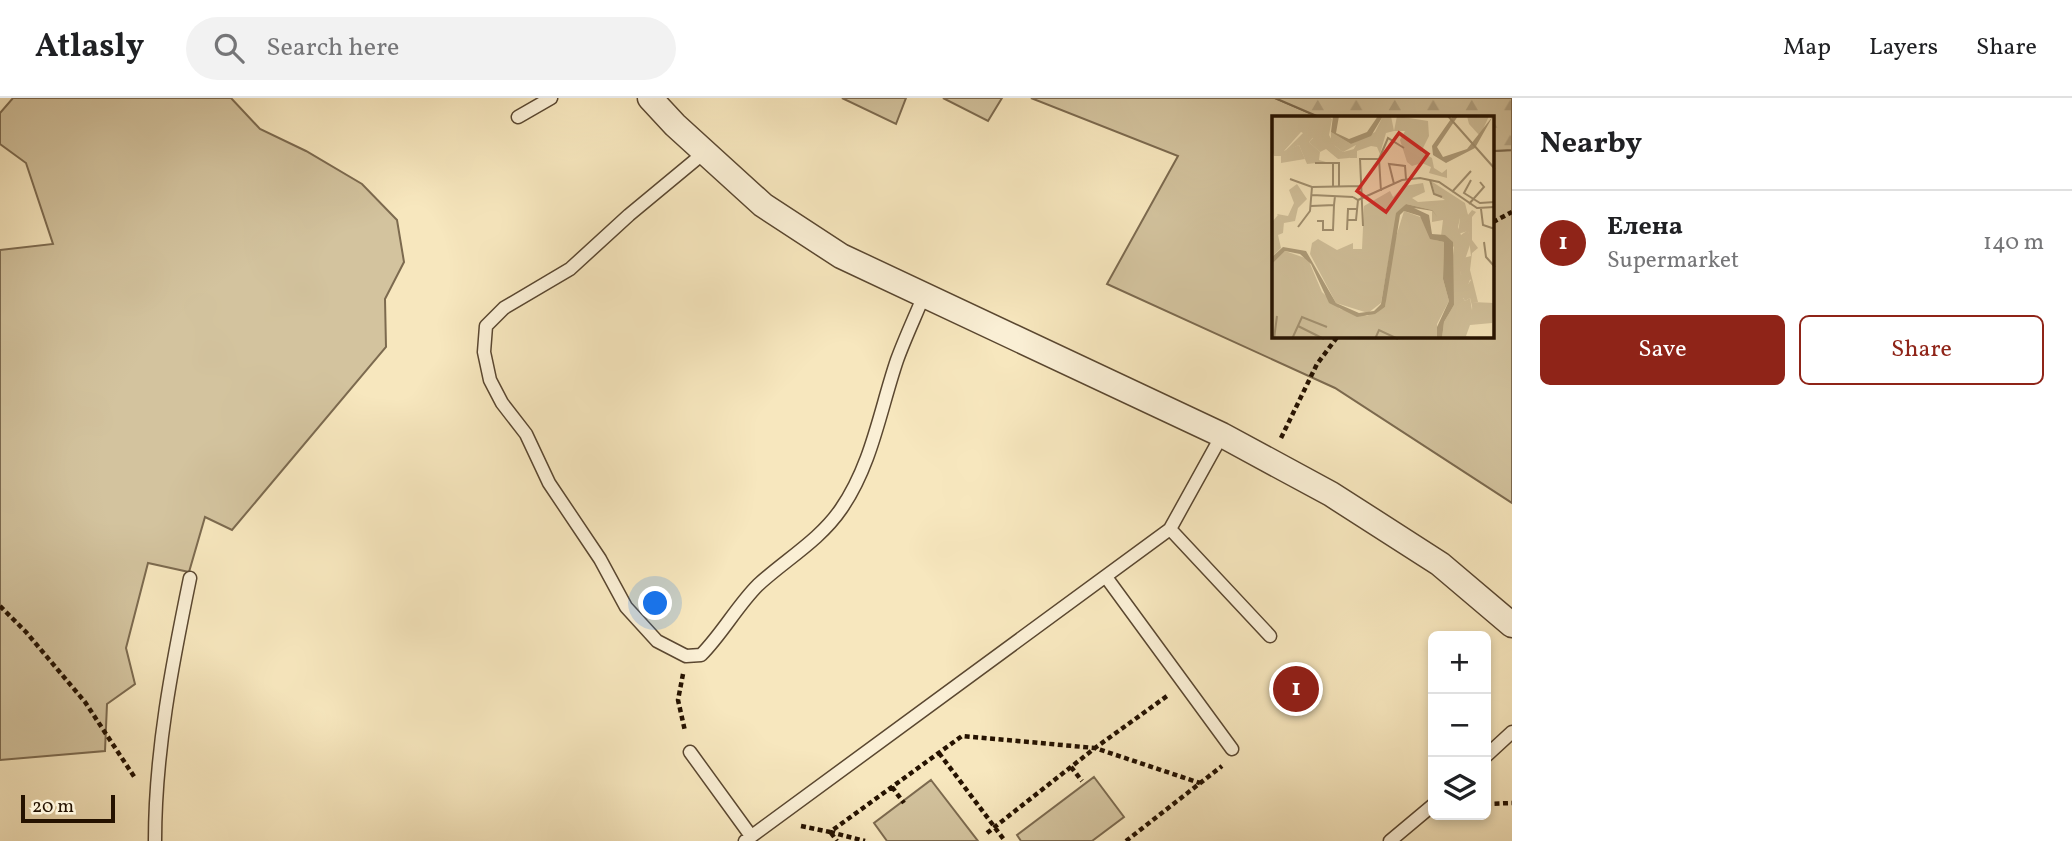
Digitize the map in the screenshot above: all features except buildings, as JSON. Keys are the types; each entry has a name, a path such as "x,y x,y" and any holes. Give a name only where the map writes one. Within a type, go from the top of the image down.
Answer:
{"street":[{"path":"650,98 675,125 763,205 841,256 1222,435 1331,494 1440,564 1512,625"}],"lane":[{"path":"518,117 551,98"},
{"path":"705,152 629,215 570,269 504,309 486,326 484,352 490,380 502,403 526,434 548,483 600,559 626,607 657,641 686,656 701,656 716,641 757,586 812,540 841,510 879,428 898,359 924,295"},
{"path":"690,752 748,839 1170,529 1222,435"},
{"path":"1170,529 1270,636"},
{"path":"1106,577 1232,749"},
{"path":"155,841 161,729 190,578"},
{"path":"1491,751 1512,732"},
{"path":"1390,841 1428,809"}],"path":[{"path":"1494,221 1512,212"},
{"path":"1269,461 1317,364 1336,338"},
{"path":"0,606 26,632 85,702 118,754 155,804"},
{"path":"686,656 678,700 690,752"},
{"path":"987,833 1095,748 1184,684"},
{"path":"830,832 962,736 1095,748 1200,783"},
{"path":"1126,841 1226,762 1232,749"},
{"path":"939,753 1005,841"},
{"path":"1071,767 1082,781"},
{"path":"892,787 904,803"},
{"path":"1491,804 1512,803"},
{"path":"774,820 865,841"},
{"path":"830,832 837,841"}],"green space":[{"path":"13,98 231,98 260,129 306,151 362,184 397,220 404,262 385,299 386,347 232,530 205,517 189,572 148,563 126,648 135,684 107,704 105,751 0,760 0,250 53,244 26,163 0,144 0,113"},
{"path":"842,98 906,98 896,124"},
{"path":"943,98 1002,98 988,121"},
{"path":"1031,98 1275,98 1317,116 1272,116 1272,338 1494,338 1494,151 1512,150 1512,503 1335,388 1107,284 1178,156"},
{"path":"1275,98 1512,98 1512,150 1494,151 1494,116 1317,116"},
{"path":"1094,777 1124,817 1092,841 1021,841 1017,835"},
{"path":"931,780 978,841 887,841 874,823"}],"place":[{"name":"Елена","path":"1296,689"}]}
